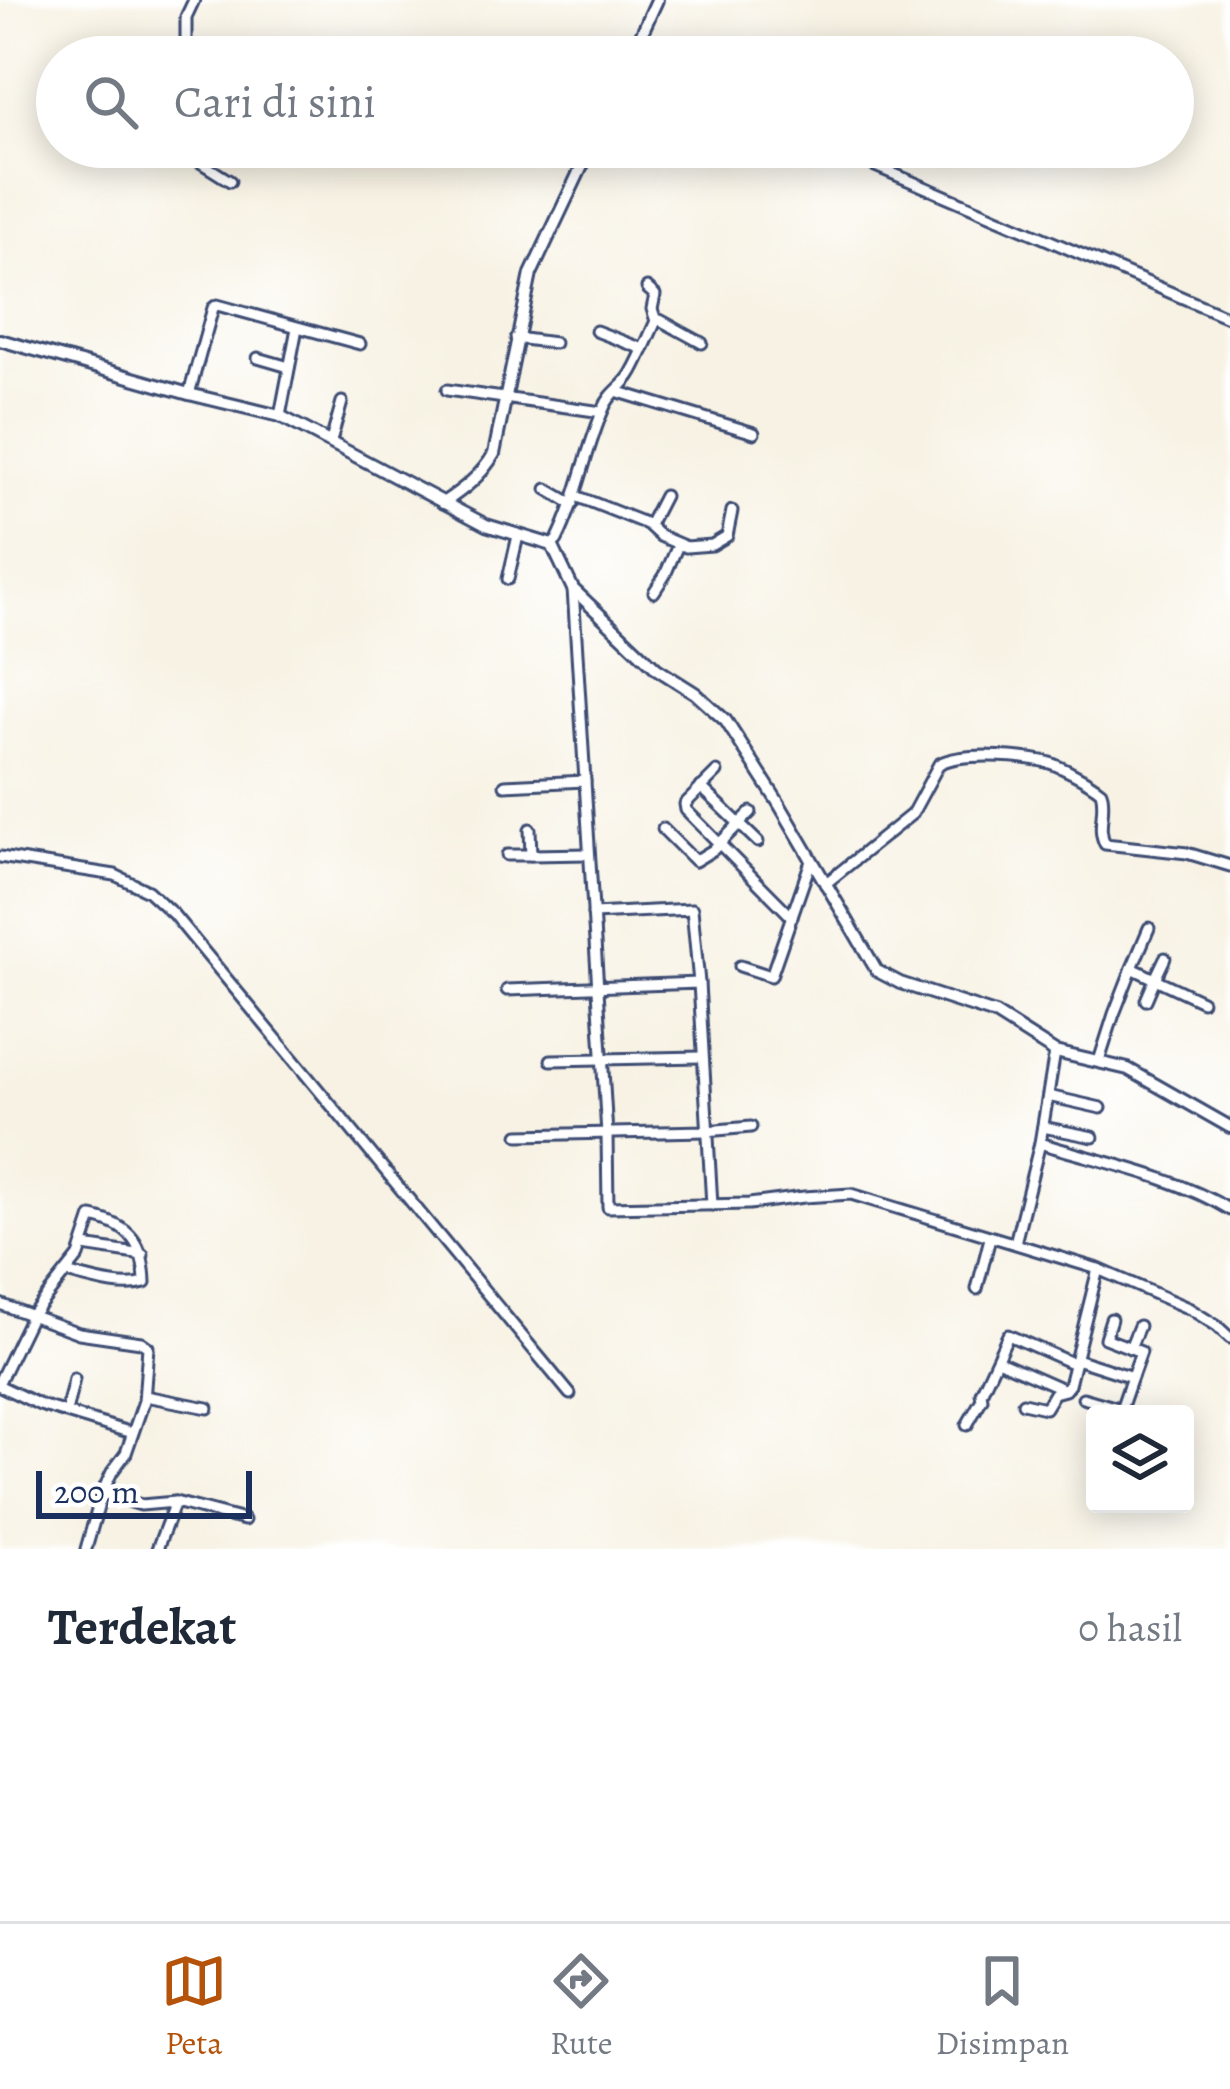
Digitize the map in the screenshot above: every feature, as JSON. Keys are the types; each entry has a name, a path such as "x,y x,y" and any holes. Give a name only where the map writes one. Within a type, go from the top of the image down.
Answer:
{"street":[{"path":"186,36 186,17 194,0"},
{"path":"641,36 657,0"},
{"path":"209,168 230,181"},
{"path":"443,503 489,463 531,274 581,168"},
{"path":"880,168 1230,318"},
{"path":"552,545 574,500 602,412 630,376 656,321 652,309 656,295 646,288"},
{"path":"189,394 214,306 360,344"},
{"path":"656,321 702,343"},
{"path":"280,416 297,328"},
{"path":"596,332 643,349"},
{"path":"516,338 554,343"},
{"path":"0,340 280,416 486,525 552,545"},
{"path":"258,358 289,367"},
{"path":"447,390 602,412"},
{"path":"619,392 754,433"},
{"path":"332,441 342,403"},
{"path":"548,489 649,526 677,545 696,548 724,538 732,511"},
{"path":"649,526 664,496"},
{"path":"508,578 518,536"},
{"path":"552,545 573,590 608,1207 851,1194 1098,1269 1190,1309 1230,1338"},
{"path":"654,592 677,545"},
{"path":"573,590 656,669 717,710 758,768 877,971 995,1014 1055,1052 1139,1075 1230,1127"},
{"path":"825,884 912,814 939,764 961,758 1046,761 1101,791 1100,826 1105,844 1187,853 1230,866"},
{"path":"717,772 685,804 686,810 792,917"},
{"path":"505,785 585,781"},
{"path":"701,787 758,842"},
{"path":"663,829 692,860 705,856 751,812"},
{"path":"530,829 531,856"},
{"path":"507,855 590,854"},
{"path":"0,857 115,875 148,891 173,914 570,1394"},
{"path":"740,966 776,978 811,861"},
{"path":"593,914 692,910 712,1205"},
{"path":"1099,1061 1150,928"},
{"path":"1146,1000 1166,958"},
{"path":"1132,968 1202,1000"},
{"path":"1182,991 1189,976"},
{"path":"507,990 699,983"},
{"path":"1015,1243 1040,1143 1055,1052"},
{"path":"551,1060 702,1057"},
{"path":"1048,1096 1101,1108"},
{"path":"519,1136 751,1126"},
{"path":"1043,1127 1093,1137"},
{"path":"1040,1143 1149,1174 1230,1210"},
{"path":"66,1273 144,1285 143,1255 122,1228 90,1219 84,1246 31,1316 0,1383 23,1398 133,1432"},
{"path":"977,1289 990,1238"},
{"path":"84,1246 143,1255"},
{"path":"1023,1403 1045,1408 1054,1393 1069,1385 1098,1269"},
{"path":"0,1304 79,1333 148,1347 145,1396 126,1453 102,1492 86,1549"},
{"path":"1083,1398 1120,1409 1141,1352 1105,1338 1111,1319"},
{"path":"967,1424 1014,1321"},
{"path":"1130,1348 1138,1326"},
{"path":"1008,1335 1075,1362 1132,1377"},
{"path":"997,1360 1065,1390"},
{"path":"65,1412 74,1379"},
{"path":"145,1396 208,1408"},
{"path":"102,1492 141,1505 175,1502 244,1520"},
{"path":"157,1549 175,1502"}]}
